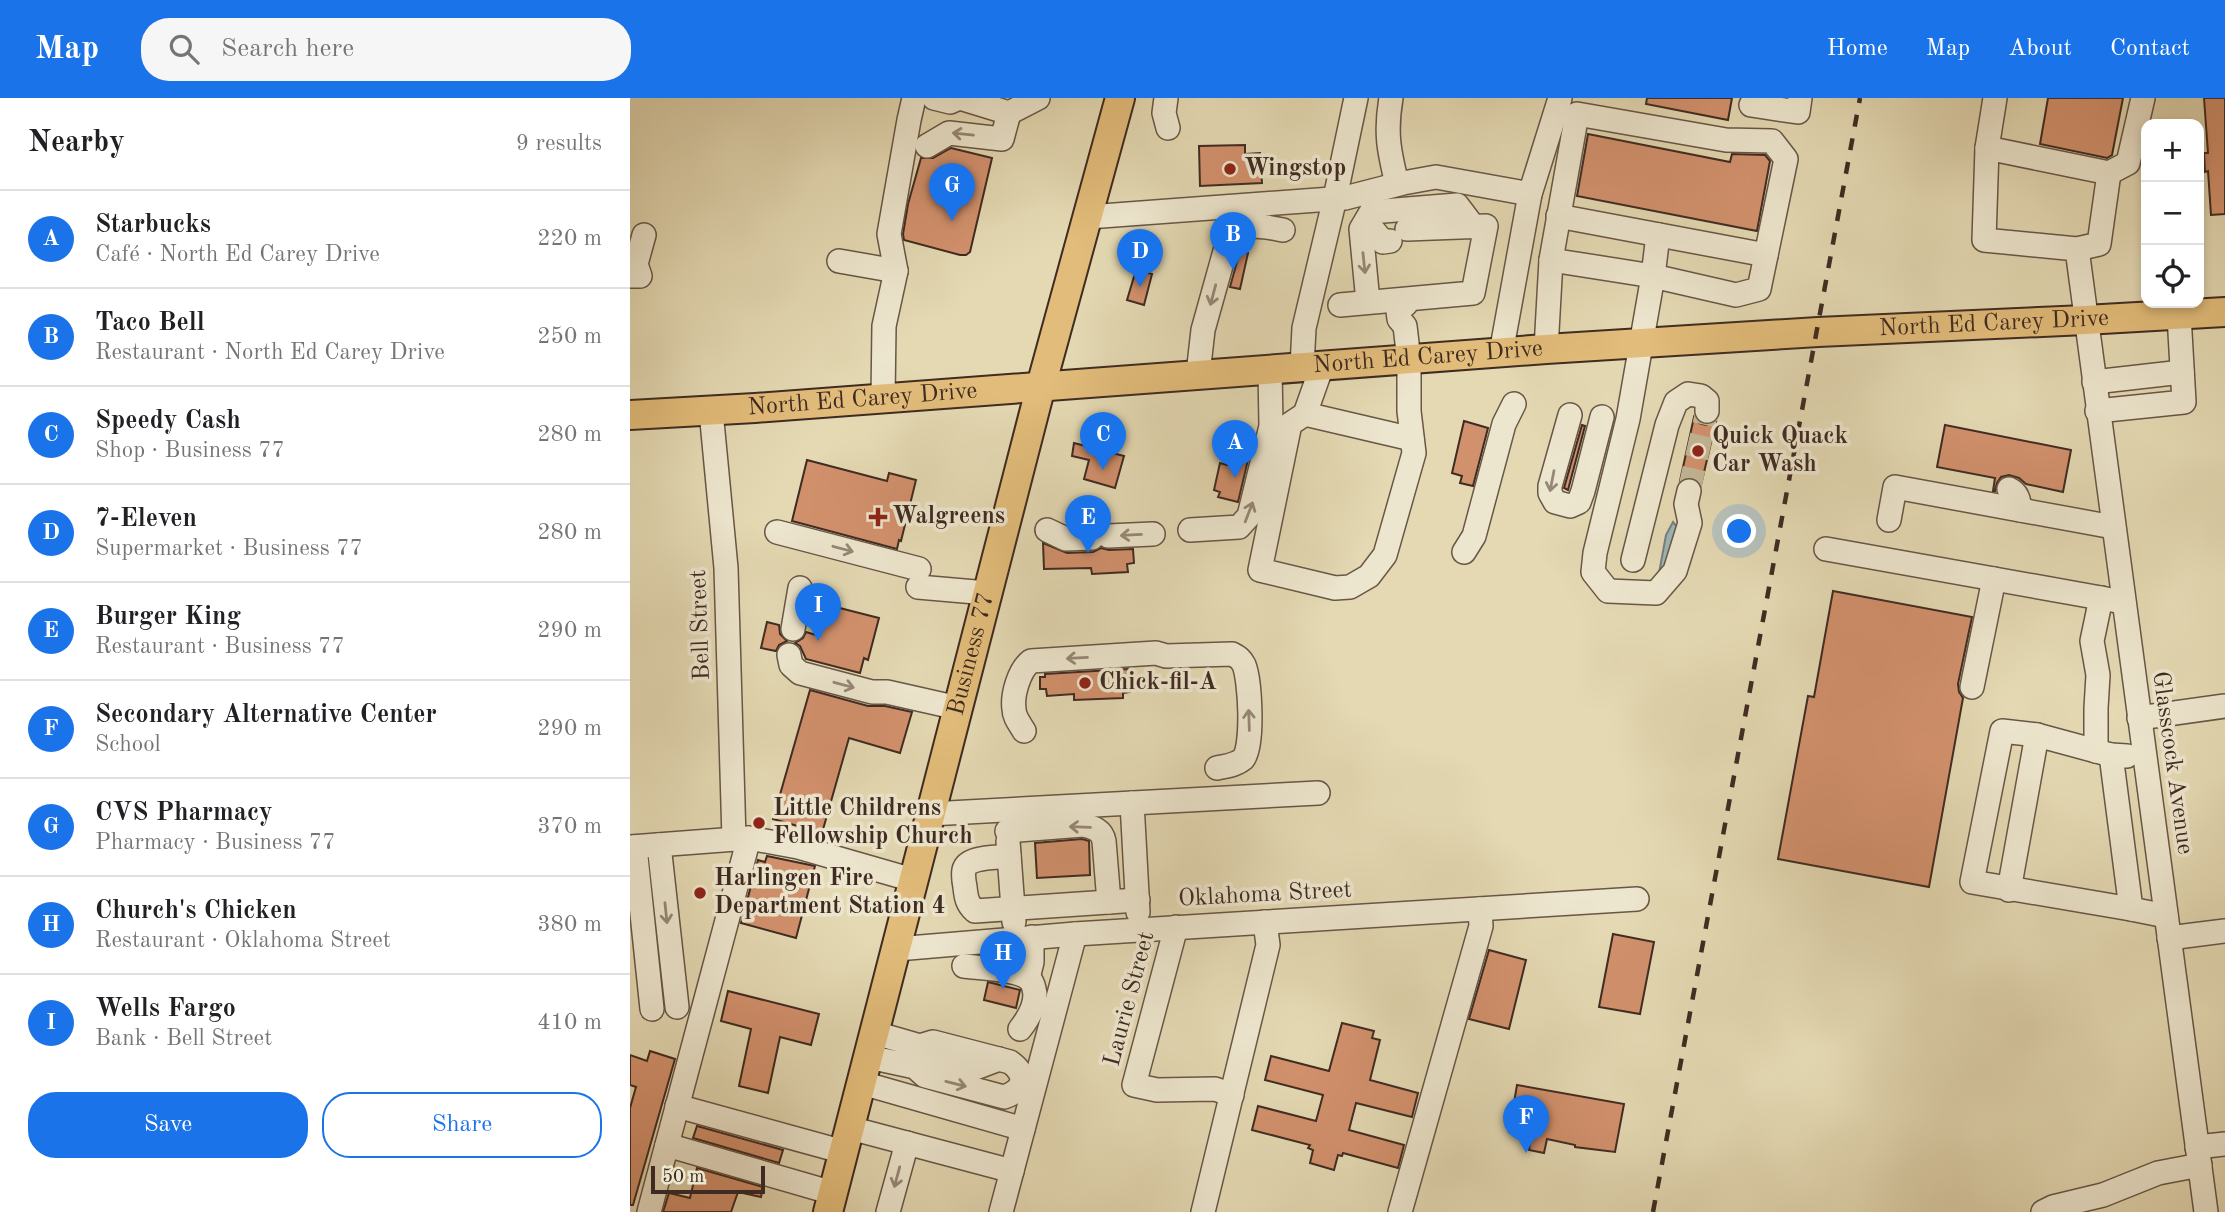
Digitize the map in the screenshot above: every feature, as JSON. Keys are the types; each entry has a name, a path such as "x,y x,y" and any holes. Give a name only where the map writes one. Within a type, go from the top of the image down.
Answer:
{"main road":[{"name":"Business 77","path":"831,1207 1041,386 1120,98"},
{"name":"North Ed Carey Drive","path":"630,415 1546,349 1818,332 2225,312"}],"street":[{"path":"934,98 950,102 960,98 1009,113 1038,98"},
{"path":"1166,98 1164,113 1168,128"},
{"path":"1305,414 1312,366 1304,328 1356,98"},
{"path":"1391,98 1387,122 1388,146 1397,184"},
{"path":"1340,304 1368,302 1406,310 1473,293 1498,263 1530,194 1560,98"},
{"path":"1751,105 1798,112 1800,98"},
{"path":"1995,98 1987,148 1984,240 2077,249 2099,244 2109,173"},
{"path":"1987,148 2109,173 2128,163 2143,98"},
{"path":"883,398 884,326 896,271 889,233 916,154 903,112"},
{"path":"916,154 949,133 1002,139 1009,113"},
{"path":"1546,349 1551,260 1577,114 1726,140 1772,141 1786,159 1759,289 1736,295 1653,276 1551,260"},
{"path":"1088,217 1335,198 1436,177 1530,194"},
{"path":"1471,226 1457,205 1371,212 1361,229 1390,231 1486,226 1498,263 1502,353"},
{"path":"1558,216 1766,255"},
{"path":"1198,374 1203,330 1227,244 1235,233 1244,227 1257,225 1283,230"},
{"path":"1368,302 1390,231"},
{"path":"630,276 640,276 636,264 644,235"},
{"path":"1649,495 1687,498 1690,523 1675,571 1656,593 1608,591 1593,572 1595,553 1628,419 1658,235"},
{"name":"Glasscock Avenue","path":"2077,249 2113,527 2112,600 2139,718 2206,1212"},
{"path":"839,261 896,271"},
{"path":"1406,310 1409,411 1414,453 1385,555 1369,576 1350,587 1335,588 1260,570 1290,424 1305,414 1412,439"},
{"path":"2097,411 2184,402 2179,315"},
{"path":"1190,530 1239,527 1249,516 1271,426 1270,369"},
{"path":"2094,382 2182,372"},
{"path":"2131,378 2134,408"},
{"path":"1633,559 1667,425 1676,402 1688,394 1701,396 1707,401 1707,411"},
{"path":"1464,552 1474,536 1504,424 1514,404"},
{"name":"Bell Street","path":"649,1212 704,1006 741,838 726,568 711,411"},
{"path":"1570,415 1550,486 1555,502 1570,506 1579,502 1583,491 1602,417"},
{"path":"1628,419 1667,425"},
{"path":"1889,520 1895,487 2113,527"},
{"path":"1977,502 1982,492 2002,488 2014,491 2020,510"},
{"path":"1047,530 1066,539 1153,534"},
{"path":"777,532 919,578 988,593"},
{"path":"1826,549 2112,600 2092,641 2098,674 2096,708 2131,909"},
{"path":"1972,687 1994,579"},
{"path":"793,629 800,588"},
{"path":"1024,731 1014,710 1014,696 1022,671 1031,661 1156,653 1166,656 1232,654 1245,668 1250,739 1242,760 1217,768"},
{"path":"789,655 791,665 800,673 872,692 887,692 958,708"},
{"path":"2139,718 2225,706"},
{"path":"2144,756 2104,753 2037,735 2002,731 1972,882 2131,909 2168,927 2225,931"},
{"path":"2009,890 2037,735"},
{"path":"1005,821 1132,803 1318,793"},
{"path":"1132,803 1140,929"},
{"path":"930,814 1095,828 1103,835 1109,902"},
{"path":"1005,821 1013,908 1032,962 1028,978"},
{"path":"704,1006 641,1009 633,847 741,838 798,847 913,880"},
{"path":"659,845 677,1007"},
{"path":"1009,856 971,861 965,866 963,872 966,899 975,911 1138,900"},
{"name":"Oklahoma Street","path":"897,949 1140,929 1637,899"},
{"path":"1400,1212 1481,926 1480,909"},
{"path":"1203,1212 1268,945 1265,922"},
{"name":"Laurie Street","path":"1176,927 1134,1085 1157,1090 1214,1089 1232,1095"},
{"path":"1001,1212 1075,934"},
{"path":"964,966 1009,972 1028,978 1034,985 1035,997 1030,1014 1020,1029"},
{"path":"869,1058 918,1057 933,1042 1010,1062 1018,1068 1022,1077 1020,1088 1004,1097 925,1076 918,1057"},
{"path":"869,1058 1023,1129"},
{"path":"677,1106 847,1140 907,1143 1012,1171"},
{"path":"888,1212 907,1143"},
{"path":"2043,1212 2120,1189 2225,1144"},
{"path":"667,1145 831,1207"}],"water":[{"path":"1673,522 1678,528 1674,547 1657,584 1666,535"}],"building":[{"path":"1647,98 1732,98 1728,120 1646,104"},
{"path":"2048,98 2123,98 2112,155 2107,158 2040,144"},
{"path":"2204,98 2225,98 2225,214 2211,215 2204,153 2208,153"},
{"path":"1588,134 1730,162 1732,154 1765,155 1770,161 1757,231 1577,196"},
{"name":"Wingstop","path":"1245,145 1245,154 1260,153 1262,183 1200,186 1199,146"},
{"path":"951,148 992,158 970,252 966,255 904,240 903,234 921,158 933,158"},
{"path":"1240,251 1248,253 1240,289 1230,287"},
{"path":"1136,270 1152,274 1144,305 1127,300"},
{"name":"Quick Quack Car Wash","path":"1694,417 1699,423 1706,425 1716,422 1701,485 1691,477 1680,481"},
{"path":"1464,421 1488,428 1473,486 1460,483 1462,476 1452,473"},
{"path":"1582,425 1585,426 1568,490 1564,488"},
{"path":"1945,425 2071,450 2063,492 2026,484 2009,475 2001,477 1993,491 1995,478 1937,467"},
{"path":"1074,443 1124,456 1115,488 1084,479 1089,460 1072,456"},
{"path":"1232,443 1251,447 1238,502 1218,497 1220,492 1214,490 1220,463 1227,465"},
{"name":"Walgreens","path":"807,460 887,481 889,473 916,480 897,549 792,521"},
{"path":"1043,543 1067,553 1093,552 1101,548 1133,549 1134,563 1127,564 1128,572 1092,574 1091,568 1044,569"},
{"path":"1833,591 1972,617 1958,684 1963,698 1929,887 1778,859 1808,696 1814,697"},
{"path":"824,604 879,618 868,660 864,658 860,673 806,659 800,646 795,643 803,638 806,632 816,635"},
{"path":"767,622 779,625 780,634 787,641 779,645 776,651 761,648"},
{"name":"Chick-fil-A","path":"1128,669 1130,692 1123,693 1123,698 1074,700 1074,694 1047,696 1046,689 1040,689 1040,677 1045,677 1045,674"},
{"path":"810,690 868,706 885,706 912,712 900,753 849,738 822,833 773,819"},
{"path":"1082,839 1089,841 1090,875 1037,878 1035,843"},
{"path":"767,856 815,866 796,938 741,923 758,860 765,862"},
{"path":"1613,934 1654,942 1640,1014 1599,1007"},
{"path":"1489,950 1526,960 1509,1029 1469,1019"},
{"path":"988,982 1020,990 1016,1008 984,1000"},
{"path":"728,991 819,1014 811,1045 780,1037 768,1093 739,1086 751,1029 721,1021"},
{"path":"1342,1023 1374,1031 1372,1038 1380,1040 1370,1080 1418,1093 1412,1117 1356,1103 1349,1130 1404,1145 1398,1168 1343,1153 1342,1156 1338,1155 1334,1170 1310,1163 1313,1150 1308,1148 1310,1145 1252,1130 1258,1106 1316,1121 1323,1095 1265,1080 1271,1056 1329,1071"},
{"path":"650,1051 675,1059 633,1205 630,1205 630,1108 636,1087 630,1085 630,1055 647,1061"},
{"path":"1517,1085 1624,1104 1615,1152 1575,1147 1547,1139 1544,1153 1529,1150 1531,1137 1509,1132"},
{"path":"697,1126 783,1150 779,1163 693,1138"},
{"path":"697,1168 763,1187 761,1197 738,1192 731,1212 663,1212 669,1193 690,1198"}],"tunnel":[{"path":"1689,491 1707,411"}],"railway":[{"path":"1653,1212 1860,98"}],"place":[{"name":"Wingstop","path":"1230,169"},
{"name":"CVS Pharmacy","path":"952,221"},
{"name":"Taco Bell","path":"1233,270"},
{"name":"7-Eleven","path":"1140,287"},
{"name":"Quick Quack Car Wash","path":"1698,451"},
{"name":"Speedy Cash","path":"1103,470"},
{"name":"Starbucks","path":"1235,478"},
{"name":"Walgreens","path":"878,517"},
{"name":"Burger King","path":"1088,553"},
{"name":"Wells Fargo","path":"818,641"},
{"name":"Chick-fil-A","path":"1085,683"},
{"name":"Little Childrens Fellowship Church","path":"759,823"},
{"name":"Harlingen Fire Department Station 4","path":"700,893"},
{"name":"Church's Chicken","path":"1003,989"},
{"name":"Secondary Alternative Center","path":"1526,1153"}]}
